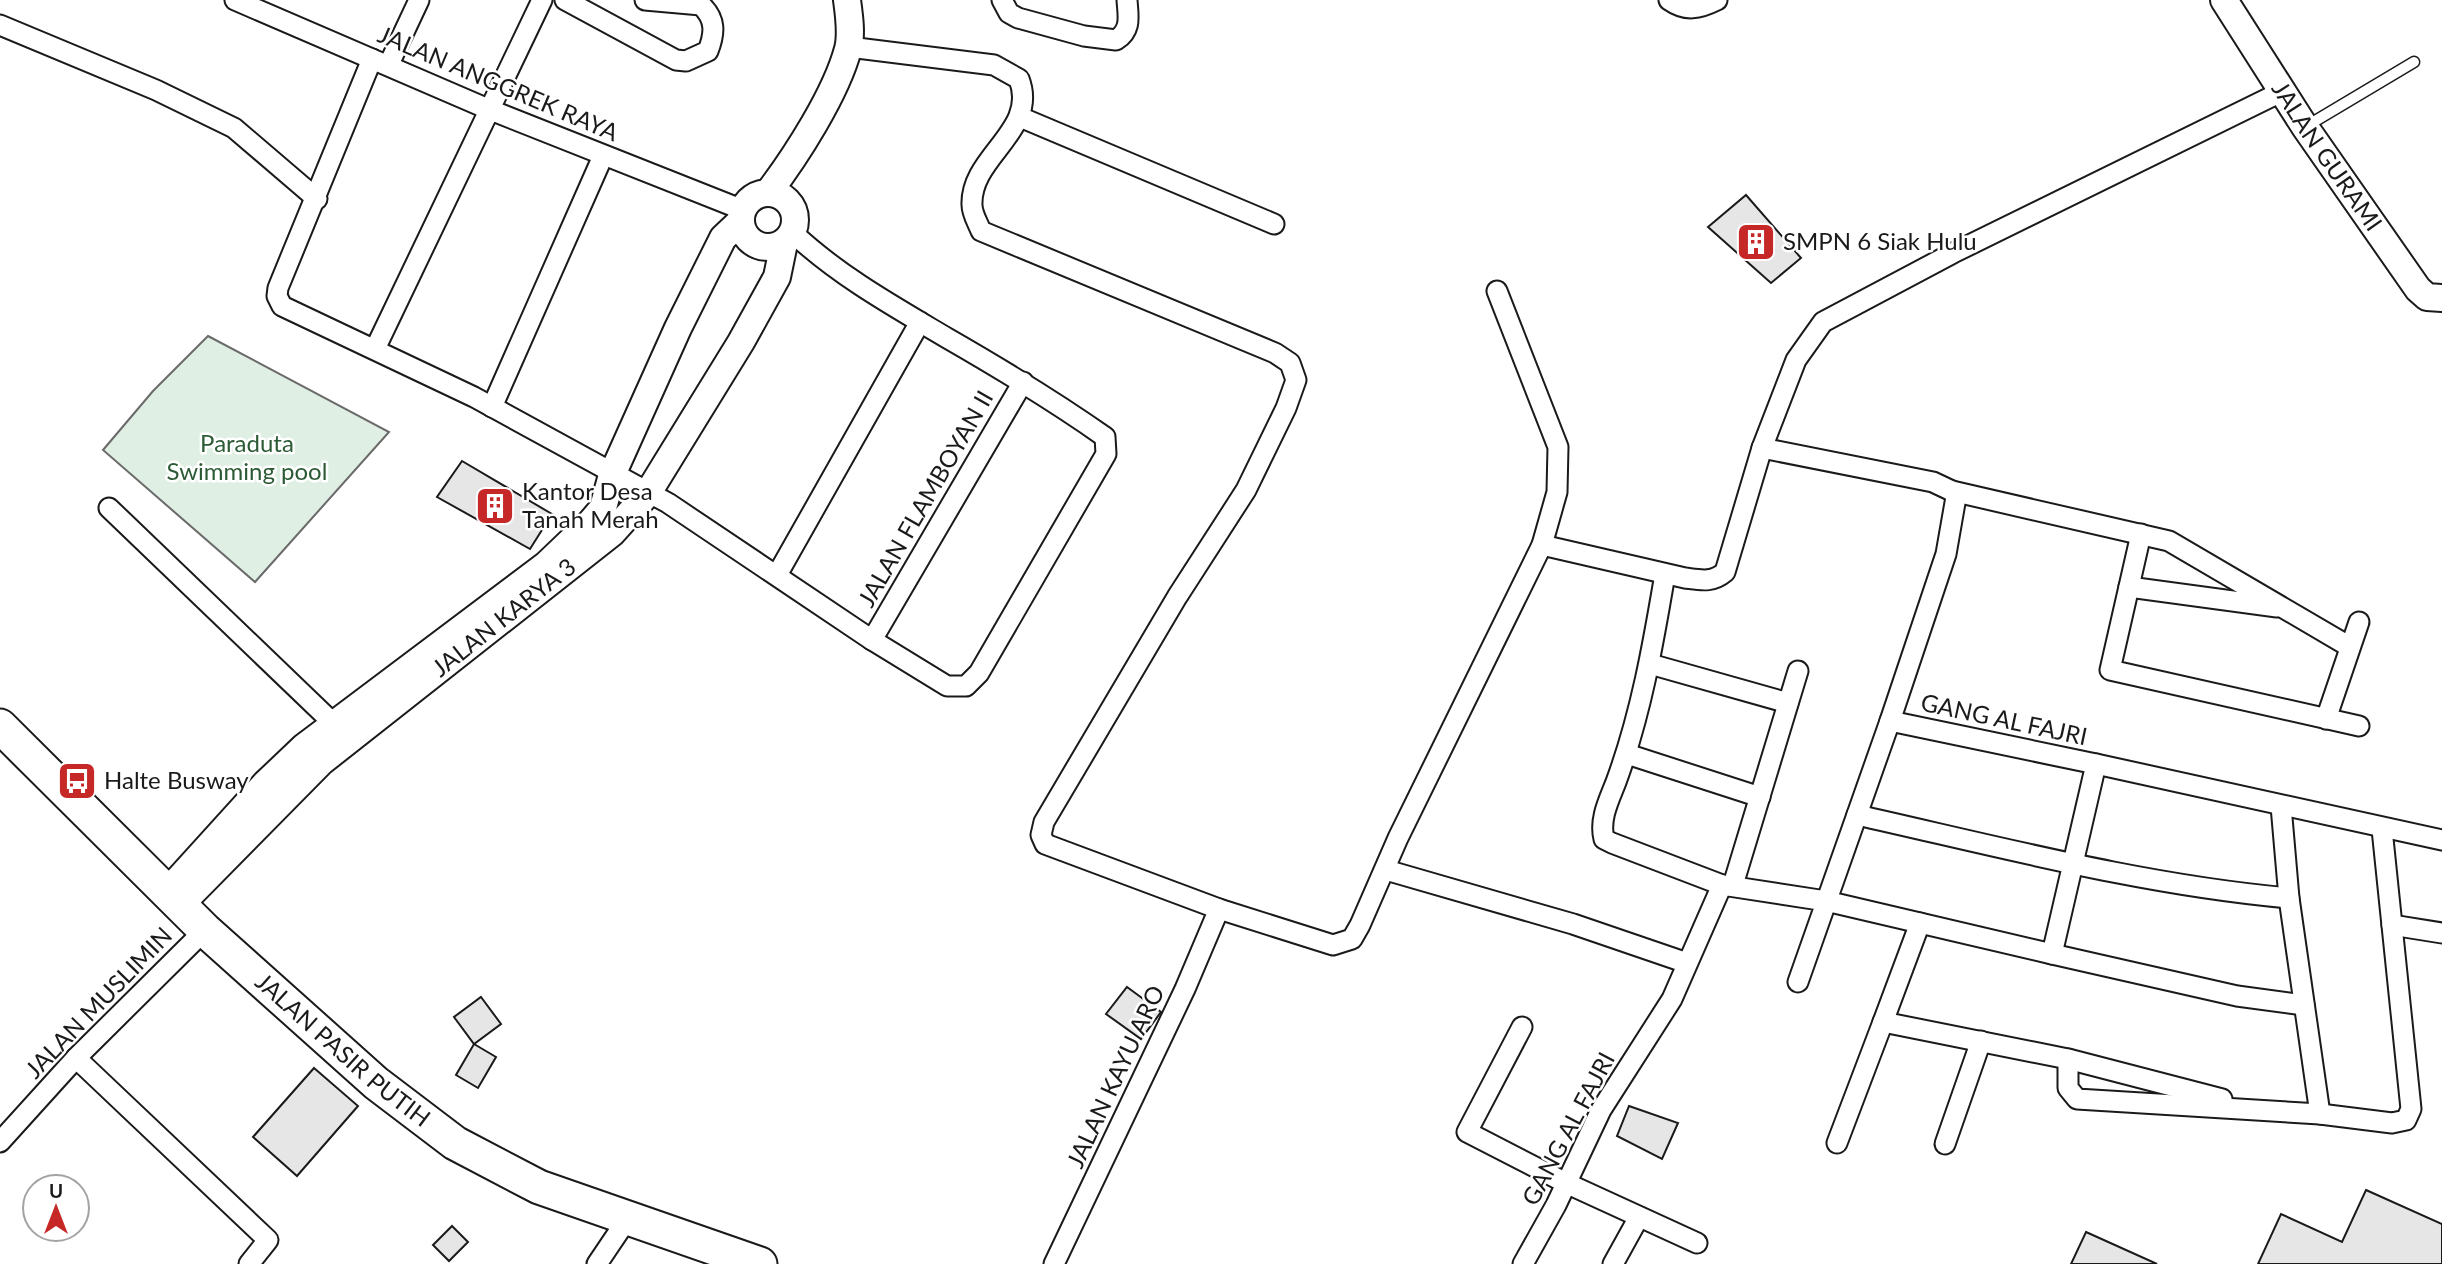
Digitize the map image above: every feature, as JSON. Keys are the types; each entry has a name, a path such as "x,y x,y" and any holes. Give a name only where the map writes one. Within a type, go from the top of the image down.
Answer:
{"highway":[{"name":"JALAN PASIR PUTIH","path":"0,726 205,930 376,1083 455,1143 539,1187 760,1264"}],"street":[{"path":"419,0 381,61 278,288 278,301 282,306 492,407 648,493 947,686 966,686 979,673 1106,454 1105,437 789,238 777,247 760,247 747,237 742,216"},
{"path":"375,349 542,0"},
{"path":"568,1 597,0"},
{"path":"568,1 676,60 687,61 708,51 713,38 712,19 701,5 645,0"},
{"name":"JALAN KARYA 3","path":"173,898 273,792 313,755 552,571 603,508 612,475 723,238 742,216 752,198 768,193 790,164 839,72 849,47 847,0"},
{"path":"1002,0 1009,13 1018,18 1084,36 1116,40 1125,33 1129,25 1127,0"},
{"path":"1669,0 1686,9 1701,8 1717,0"},
{"name":"JALAN GURAMI","path":"2224,0 2305,127 2418,289 2427,297 2442,298"},
{"name":"JALAN ANGGREK RAYA","path":"242,1 742,216"},
{"path":"0,25 156,90 234,128 317,199"},
{"path":"849,47 994,65 1019,79 1025,95 1020,117 974,183 972,207 981,231 1275,353 1290,363 1296,380 1286,408 1246,490 1177,597 1042,829 1045,844 1219,909 1333,945 1352,939 1386,870 1398,838 1542,545 1557,492 1558,447 1497,291"},
{"path":"1542,545 1704,581 1714,580 1725,572 1762,448 1796,360 1808,338 1822,322 1856,301 2283,91"},
{"path":"1020,117 1274,225"},
{"path":"492,407 603,156"},
{"name":"JALAN KARYA 3","path":"313,755 334,724 552,571 612,533 648,493 777,277 796,219 792,206 790,164"},
{"path":"768,193 781,196 792,206"},
{"path":"778,575 920,322"},
{"name":"JALAN FLAMBOYAN II","path":"872,640 1023,383"},
{"path":"1762,448 1933,482 1952,491 2169,541 2350,647"},
{"path":"1890,721 1946,554 1957,507 1952,491"},
{"path":"109,508 334,724"},
{"path":"2141,534 2110,670 2359,726"},
{"path":"1665,573 1650,664 1627,754 1604,816 1604,839 1728,885 1826,901 2237,996 2304,1005"},
{"path":"2129,587 2286,608"},
{"path":"2326,719 2359,622"},
{"path":"1650,664 1788,703"},
{"name":"GANG AL FAJRI","path":"1523,1264 1601,1110 1672,999 1687,963 1728,885 1760,797 1798,671"},
{"name":"GANG AL FAJRI","path":"1798,982 1890,721 2096,764 2052,954"},
{"path":"1627,754 1760,797"},
{"path":"2096,764 2382,829 2442,840"},
{"path":"2281,806 2289,898 2320,1114"},
{"path":"1857,815 2073,863 2241,894 2289,898"},
{"path":"2068,1059 2067,1088 2077,1099 2320,1114 2392,1123 2406,1120 2411,1109 2382,829"},
{"path":"1386,870 1560,920 1687,963"},
{"name":"JALAN KAYU ARO","path":"1054,1264 1185,989 1219,909"},
{"path":"1837,1143 1920,923"},
{"path":"2392,925 2442,933"},
{"name":"JALAN MUSLIMIN","path":"0,1142 76,1058 205,930"},
{"path":"1883,1022 2068,1059 2266,1111"},
{"path":"1522,1027 1467,1132 1566,1183 1697,1243"},
{"path":"1945,1144 1981,1041"},
{"path":"76,1058 268,1240 249,1264"},
{"path":"1613,1264 1639,1217"},
{"path":"597,1264 628,1218"}],"lane":[{"path":"2305,127 2414,62"}],"green space":[{"name":"Paraduta Swimming pool","path":"208,336 389,432 255,582 103,450 153,391"}],"building":[{"name":"SMPN 6 Siak Hulu","path":"1746,195 1801,258 1771,283 1708,227"},
{"name":"Kantor Desa Tanah Merah","path":"462,461 552,514 530,549 437,497"},
{"path":"1127,987 1161,1012 1141,1039 1106,1014"},
{"path":"481,997 501,1024 474,1044 454,1017"},
{"path":"474,1044 496,1057 478,1088 456,1075"},
{"path":"314,1068 358,1106 297,1176 253,1137"},
{"path":"1629,1106 1678,1123 1662,1159 1617,1136"},
{"path":"2366,1190 2442,1224 2442,1264 2258,1264 2281,1214 2342,1242"},
{"path":"452,1226 468,1242 449,1261 433,1245"},
{"path":"2086,1232 2157,1264 2071,1264"}],"place":[{"name":"SMPN 6 Siak Hulu","path":"1756,242"},
{"name":"Kantor Desa Tanah Merah","path":"495,506"},
{"name":"Halte Busway","path":"77,781"}]}
